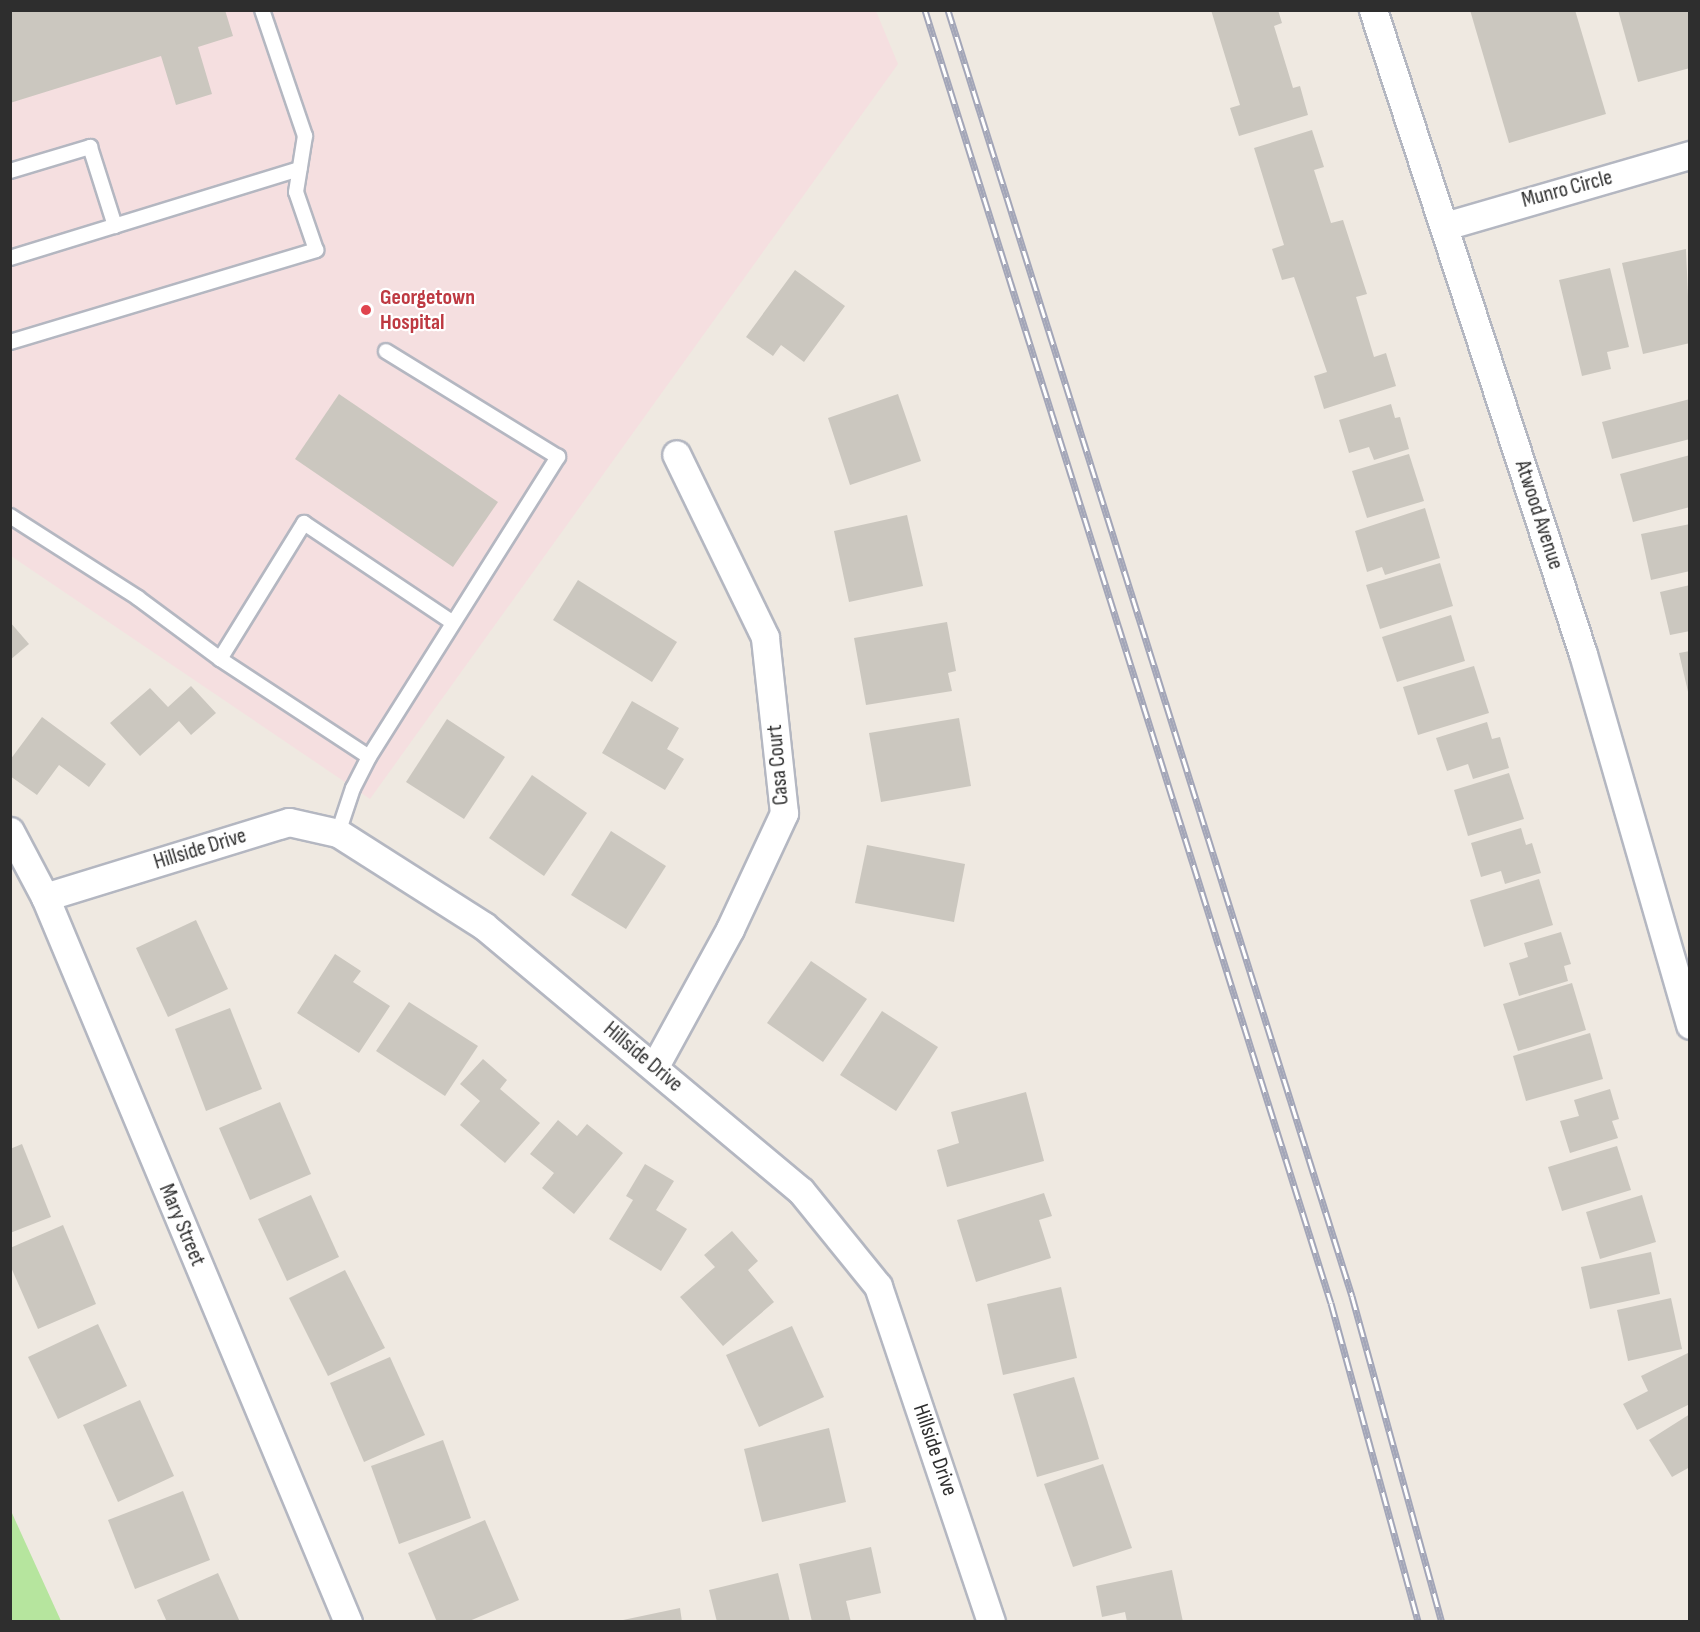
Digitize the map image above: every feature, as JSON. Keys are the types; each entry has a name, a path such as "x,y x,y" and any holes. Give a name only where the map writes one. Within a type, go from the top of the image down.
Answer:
{"street":[{"name":"Atwood Avenue","path":"1373,10 1583,654 1689,1025"},
{"name":"Munro Circle","path":"1445,226 1689,155"},
{"name":"Casa Court","path":"655,1066 730,929 784,813 765,637 676,454"},
{"name":"Hillside Drive","path":"45,897 289,822 338,833 484,926 655,1066 801,1191 878,1286 991,1622"},
{"name":"Mary Street","path":"10,831 45,897 348,1622"}],"lane":[{"path":"10,342 316,250 296,192 305,136 262,10"},
{"path":"10,171 90,147 115,226"},
{"path":"10,258 300,169"},
{"path":"338,833 353,788 369,757 558,457 386,351"},
{"path":"10,516 138,598 220,659 369,757"},
{"path":"220,659 304,523 452,622"}],"shaded area":[{"name":"Georgetown Hospital","path":"10,11 876,11 898,64 370,799 11,556"}],"green space":[{"path":"11,1511 61,1621 11,1621"}],"building":[{"path":"10,10 225,10 233,36 198,47 212,94 176,105 161,56 10,103"},
{"path":"1211,10 1278,10 1282,23 1274,26 1293,88 1300,86 1308,115 1239,136 1230,108 1240,105"},
{"path":"1470,10 1575,10 1606,114 1509,143"},
{"path":"1618,10 1688,10 1690,68 1638,82"},
{"path":"1312,130 1324,167 1314,170 1331,223 1343,220 1367,294 1356,297 1374,357 1386,353 1396,386 1324,409 1314,376 1327,372 1294,277 1282,280 1272,249 1284,245 1254,148"},
{"path":"1686,249 1690,343 1643,354 1622,263"},
{"path":"1610,268 1629,347 1607,352 1611,369 1582,376 1559,280"},
{"path":"795,270 845,306 804,362 781,345 773,356 746,337"},
{"path":"339,394 498,502 453,567 295,459"},
{"path":"898,394 921,461 850,485 828,418"},
{"path":"1690,399 1690,439 1612,459 1602,422"},
{"path":"1391,404 1395,418 1400,417 1409,449 1374,460 1369,447 1349,453 1339,420"},
{"path":"1409,454 1424,501 1367,518 1352,471"},
{"path":"1690,455 1690,507 1633,522 1620,474"},
{"path":"1425,508 1440,558 1385,575 1382,567 1367,572 1355,531"},
{"path":"907,515 923,586 849,602 834,531"},
{"path":"1690,524 1690,571 1651,580 1641,534"},
{"path":"1440,563 1453,606 1380,629 1366,585"},
{"path":"578,580 677,642 652,682 553,620"},
{"path":"1690,585 1690,631 1670,635 1660,592"},
{"path":"1451,615 1465,661 1397,682 1382,637"},
{"path":"10,622 29,644 10,660"},
{"path":"947,622 956,671 948,673 952,691 866,705 854,638"},
{"path":"1690,651 1690,696 1689,696 1679,653"},
{"path":"1474,666 1489,713 1418,735 1403,687"},
{"path":"191,686 216,713 191,735 179,721 140,756 110,723 150,688 168,707"},
{"path":"632,701 679,728 667,749 684,759 665,790 602,753"},
{"path":"42,717 106,764 89,787 59,765 37,795 10,776 10,760"},
{"path":"959,718 971,786 881,802 869,733"},
{"path":"447,719 505,757 464,819 406,782"},
{"path":"1487,722 1492,739 1500,737 1509,768 1473,779 1468,764 1447,771 1436,738"},
{"path":"1509,773 1524,819 1468,836 1454,790"},
{"path":"532,775 587,813 544,876 489,838"},
{"path":"1521,828 1526,845 1532,843 1541,873 1505,884 1501,871 1481,877 1471,843"},
{"path":"611,831 666,866 626,929 571,895"},
{"path":"867,845 965,864 954,922 855,903"},
{"path":"1539,879 1553,925 1484,947 1470,900"},
{"path":"196,920 228,989 168,1017 136,948"},
{"path":"1561,932 1571,964 1564,966 1568,981 1519,996 1509,963 1528,957 1524,943"},
{"path":"335,954 361,971 353,982 390,1006 359,1053 297,1013"},
{"path":"811,961 867,999 823,1062 767,1023"},
{"path":"1572,983 1586,1030 1518,1051 1503,1004"},
{"path":"409,1002 478,1046 445,1096 376,1051"},
{"path":"230,1008 262,1089 206,1111 175,1029"},
{"path":"882,1011 938,1047 896,1111 840,1075"},
{"path":"1590,1033 1603,1079 1526,1101 1513,1056"},
{"path":"483,1059 507,1080 500,1089 540,1123 505,1163 460,1125 480,1101 460,1084"},
{"path":"1610,1089 1619,1119 1612,1121 1618,1138 1570,1153 1560,1121 1579,1116 1574,1100"},
{"path":"1026,1092 1044,1161 947,1187 937,1150 959,1143 951,1112"},
{"path":"280,1102 311,1174 250,1200 219,1128"},
{"path":"558,1120 577,1136 587,1124 623,1153 574,1214 542,1188 554,1173 530,1154"},
{"path":"22,1144 51,1217 10,1233 10,1149"},
{"path":"1617,1146 1631,1190 1562,1211 1548,1167"},
{"path":"645,1164 674,1181 656,1210 687,1229 661,1271 609,1239 633,1200 626,1196"},
{"path":"1044,1193 1052,1216 1039,1220 1051,1258 976,1282 957,1220"},
{"path":"311,1195 339,1257 287,1281 258,1219"},
{"path":"1642,1195 1656,1242 1600,1259 1586,1212"},
{"path":"63,1225 96,1304 38,1329 10,1265 10,1248"},
{"path":"732,1231 758,1261 748,1270 774,1302 723,1346 680,1297 715,1267 704,1255"},
{"path":"1651,1252 1660,1294 1590,1309 1581,1267"},
{"path":"345,1270 385,1348 328,1376 289,1298"},
{"path":"1061,1287 1077,1358 1003,1375 987,1304"},
{"path":"1671,1298 1682,1349 1628,1361 1617,1310"},
{"path":"98,1324 127,1386 58,1419 28,1357"},
{"path":"792,1326 824,1397 759,1427 726,1355"},
{"path":"1690,1352 1690,1404 1637,1430 1623,1404 1648,1391 1641,1376"},
{"path":"390,1357 425,1435 364,1462 330,1383"},
{"path":"1074,1377 1099,1459 1037,1477 1013,1394"},
{"path":"140,1400 174,1476 118,1502 83,1425"},
{"path":"1690,1414 1690,1467 1672,1477 1649,1440"},
{"path":"829,1428 846,1502 762,1522 744,1449"},
{"path":"443,1440 471,1518 399,1544 371,1466"},
{"path":"1103,1464 1132,1548 1073,1567 1044,1484"},
{"path":"183,1491 210,1560 135,1589 108,1520"},
{"path":"485,1520 519,1600 467,1622 437,1622 408,1553"},
{"path":"871,1547 881,1593 846,1601 851,1622 812,1622 799,1564"},
{"path":"1172,1570 1183,1622 1127,1622 1125,1612 1102,1617 1096,1586"},
{"path":"218,1573 240,1622 167,1622 157,1600"},
{"path":"778,1573 790,1622 717,1622 709,1590"},
{"path":"680,1608 682,1622 623,1622 623,1620"}],"railway":[{"path":"925,10 1331,1303 1418,1622"},
{"path":"948,10 1352,1296 1442,1622"}],"place":[{"name":"Georgetown Hospital","path":"366,310"}]}
